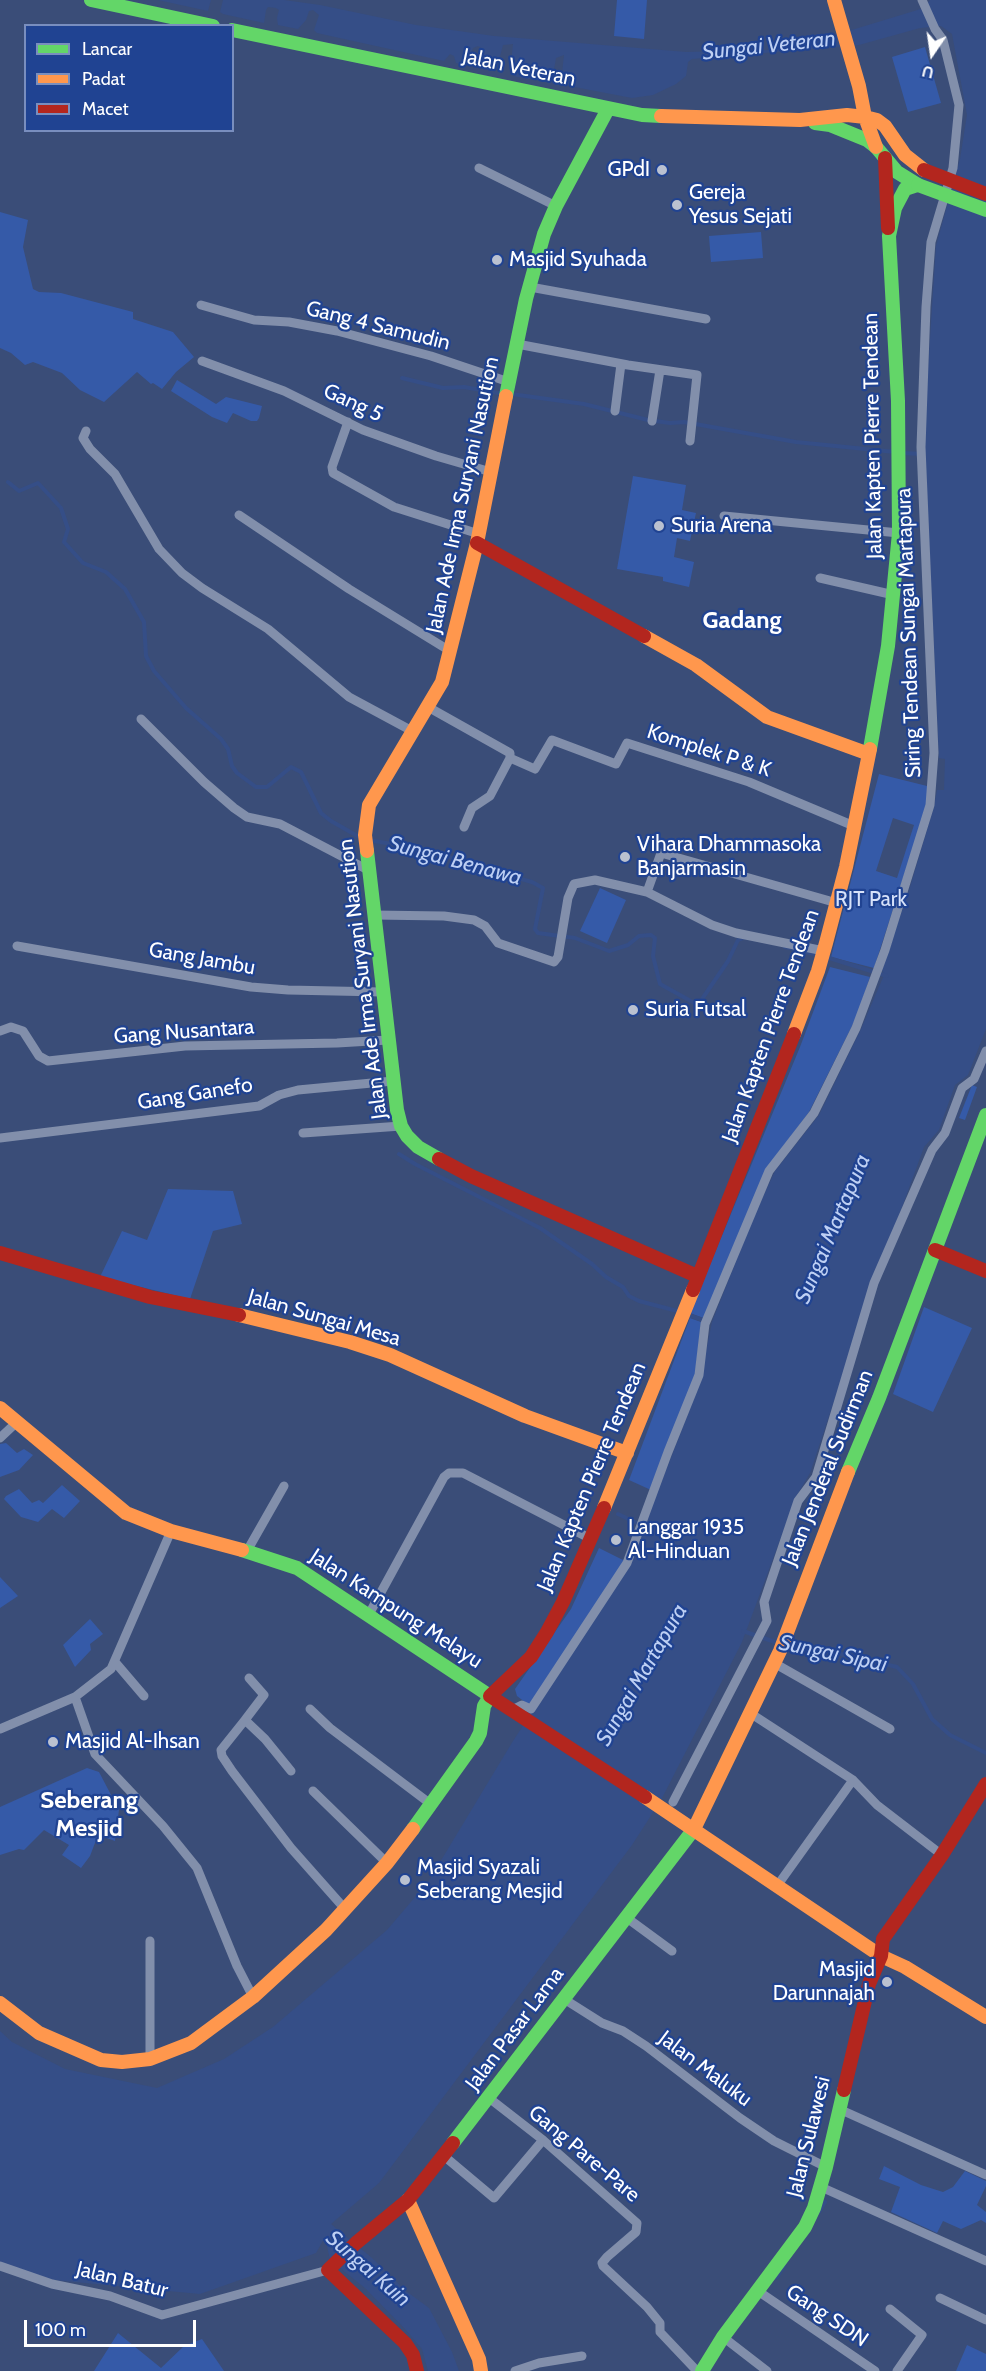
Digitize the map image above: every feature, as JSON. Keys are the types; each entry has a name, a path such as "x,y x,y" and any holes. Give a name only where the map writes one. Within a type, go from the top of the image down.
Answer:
{"main road":[{"path":"91,0 204,24"},
{"name":"Jalan Kapten Pierre Tendean","path":"490,1696 531,1657 548,1632 627,1453 753,1140 823,955 837,903 869,754 888,646 894,595 898,533 898,401 889,236 880,152 865,117 834,0"},
{"name":"Jalan Veteran","path":"234,30 642,115 706,119 800,120"},
{"name":"Jalan Ade Irma Suryani Nasution","path":"608,109 556,206 544,234 517,344 478,538 442,682 369,805 365,835 387,1040 401,1126 418,1147 471,1176 697,1276"},
{"path":"800,120 847,115 877,120 885,126 905,155 924,171 986,194"},
{"path":"800,120 830,125 855,135 880,152 903,177 917,185 986,210"},
{"path":"889,236 895,208 905,189 917,185"},
{"path":"478,538 696,665 767,717 869,754"},
{"name":"Jalan Jenderal Sudirman","path":"694,1829 777,1657 826,1526 879,1398 986,1115"},
{"path":"935,1250 986,1271"},
{"name":"Jalan Sungai Mesa","path":"0,1253 150,1297 259,1319 350,1342 390,1355 525,1416 627,1453"},
{"name":"Jalan Kampung Melayu","path":"0,1408 126,1513 171,1531 247,1551 297,1568 490,1696 672,1808 694,1829 881,1956 905,1967 986,2017"},
{"path":"0,2002 39,2033 101,2060 123,2062 150,2060 191,2043 253,1997 326,1930 387,1863 476,1741 480,1733 484,1706 490,1696"},
{"name":"Jalan Sulawesi","path":"702,2371 723,2337 805,2227 821,2187 869,1984 881,1956 883,1939 984,1793"},
{"name":"Jalan Pasar Lama","path":"331,2266 408,2200 489,2098 694,1829"},
{"path":"408,2200 479,2359 481,2371"},
{"path":"331,2266 405,2343 414,2355 417,2371"}],"street":[{"name":"Siring Tendean Sungai Martapura","path":"516,1711 522,1705 531,1709 627,1563 699,1375 705,1324 769,1171 814,1113 856,1028 885,950 930,805 934,753 921,447 926,307 931,242 953,168 959,105 943,40 935,29 923,2"},
{"path":"479,168 556,206"},
{"path":"530,287 706,319"},
{"name":"Gang 4 Samudin","path":"201,305 254,320 289,322 337,331 431,356 509,382"},
{"path":"517,344 621,364 697,375 690,441"},
{"name":"Gang 5","path":"202,361 284,391 348,422 436,456 491,472"},
{"path":"615,411 621,364"},
{"path":"652,421 660,370"},
{"path":"348,422 332,467 333,473 394,507 478,538"},
{"path":"86,431 83,438 116,474 159,549 182,573 276,635 349,697 414,732"},
{"path":"239,515 349,590 450,651"},
{"path":"724,516 898,533"},
{"path":"820,578 894,595"},
{"path":"428,707 510,753 510,758 490,796 472,808 464,827"},
{"path":"141,718 204,782 234,808 247,816 280,824 370,871"},
{"name":"Komplek P & K","path":"510,758 535,769 552,740 616,764 627,743 750,782 854,826"},
{"path":"647,892 661,853 837,903"},
{"path":"373,915 444,916 474,920 485,926 498,943 554,962 558,957 568,898 574,884 595,880 647,892 720,928 823,955"},
{"name":"Gang Jambu","path":"17,946 251,987 382,992"},
{"name":"Gang Nusantara","path":"0,1030 11,1027 23,1032 39,1056 48,1061 185,1046 337,1044 387,1040"},
{"path":"672,1808 767,1620 764,1602 798,1501 816,1477 874,1283 932,1150 945,1133 962,1089 974,1079 986,1051"},
{"name":"Gang Ganefo","path":"0,1138 259,1106 279,1095 298,1090 393,1081"},
{"path":"303,1133 401,1126"},
{"path":"0,1438 17,1422"},
{"path":"368,1616 444,1477 449,1473 463,1473 591,1539"},
{"path":"247,1551 284,1486"},
{"path":"0,1728 75,1697 104,1675 115,1662 171,1531"},
{"path":"777,1657 890,1729"},
{"path":"115,1662 144,1696"},
{"path":"249,1678 264,1695 222,1746 222,1756 291,1848 345,1909"},
{"path":"75,1697 95,1754 163,1826 197,1868 237,1966 253,1997"},
{"path":"310,1709 330,1728 432,1804"},
{"path":"750,1713 853,1780 877,1805 942,1855"},
{"path":"245,1720 266,1739 291,1771"},
{"path":"777,1886 853,1780"},
{"path":"313,1791 387,1863"},
{"path":"627,1918 672,1951"},
{"path":"150,1941 150,2060"},
{"name":"Jalan Maluku","path":"564,1999 602,2023 622,2031 646,2046 774,2141 826,2167"},
{"name":"Gang Pare-Pare","path":"489,2098 543,2140 637,2223 636,2232 607,2257 602,2263 603,2266 647,2307 660,2323 660,2332 697,2371"},
{"path":"839,2109 986,2175"},
{"path":"444,2156 494,2198 543,2140"},
{"path":"821,2187 986,2261"},
{"name":"Jalan Batur","path":"0,2266 51,2284 110,2296 162,2315 331,2266"},
{"name":"Gang SDN","path":"758,2291 875,2371"},
{"path":"940,2298 986,2320"},
{"path":"890,2309 922,2335 897,2371"},
{"path":"723,2337 767,2371"},
{"path":"515,2371 539,2363 582,2356"}],"green space":[{"path":"617,0 647,0 644,39 614,36"},
{"path":"925,47 941,103 908,112 892,57"},
{"path":"0,212 28,220 23,247 33,289 39,292 61,293 133,312 133,319 173,332 194,357 176,372 162,389 151,384 137,372 104,402 80,390 62,373 33,362 25,365 11,353 0,348"},
{"path":"761,232 763,258 711,262 709,236"},
{"path":"177,380 216,404 226,397 262,406 259,418 257,421 251,421 233,413 227,423 212,417 171,391"},
{"name":"Suria Arena","path":"633,476 686,485 682,510 696,513 690,541 677,538 674,557 694,562 689,587 663,581 663,577 617,569"},
{"name":"RJT Park","path":"879,774 927,786 927,804 874,968 831,957","holes":["893,818 914,825 897,878 876,871"]},
{"path":"600,888 626,900 607,943 580,931"},
{"path":"830,967 870,977 857,1016 809,1112 765,1171 706,1319 690,1313 800,1047"},
{"path":"972,1085 977,1087 965,1120 959,1118"},
{"path":"168,1189 233,1191 242,1224 213,1231 190,1299 100,1277 122,1231 147,1240"},
{"path":"924,1307 972,1328 933,1412 893,1394"},
{"path":"690,1318 701,1322 695,1376 651,1490 629,1480"},
{"path":"6,1443 17,1453 24,1449 33,1455 19,1470 0,1477 0,1444"},
{"path":"62,1485 80,1501 64,1518 52,1509 38,1522 21,1517 4,1499 19,1489 32,1503 39,1500 43,1503"},
{"path":"599,1548 625,1561 530,1706 517,1696 515,1689 571,1609"},
{"path":"0,1577 18,1596 0,1608"},
{"path":"90,1619 103,1634 90,1644 91,1650 75,1667 63,1645"},
{"path":"87,1768 99,1772 119,1810 115,1841 98,1835 90,1856 81,1868 62,1855 69,1845 44,1830 24,1850 19,1849 0,1855 0,1807"},
{"path":"884,2166 921,2185 943,2192 953,2187 965,2171 986,2181 977,2205 986,2212 986,2223 981,2220 961,2229 943,2221 937,2233 891,2212 900,2187 879,2179"},
{"path":"118,2333 161,2368 184,2346 202,2339 224,2371 94,2371"},
{"path":"967,2345 986,2354 986,2371 956,2371"}],"water":[{"path":"158,0 211,0 208,11"},
{"path":"223,0 284,0 416,25 494,36 686,52 767,50 809,43 924,8 930,0 986,0 986,1029 968,1075 955,1085 939,1130 924,1147 862,1317 810,1473 796,1497 742,1642 661,1800 632,1845 379,2183 331,2224 372,2258 406,2291 429,2308 452,2352 459,2371 428,2371 422,2349 405,2329 365,2288 330,2260 325,2237 316,2253 200,2294 44,2279 0,2262 0,2031 12,2042 65,2069 157,2088 224,2059 273,2027 387,1930 428,1882 513,1741 629,1565 699,1386 712,1322 754,1216 775,1171 819,1115 861,1029 884,975 882,970 910,887 937,790 944,790 945,759 939,758 924,432 936,246 960,159 967,115 952,34 941,26 920,28 859,45 692,59 688,62 686,76 676,84 653,95 632,98 564,85 561,82 564,55 556,58 552,81 517,77 510,73 513,44 503,45 497,68 494,71 483,67 484,50 478,46 473,48 469,61 465,65 456,63 454,56 450,54 444,61 317,33 314,30 319,15 313,10 309,11 306,20 298,29 278,25 279,10 276,8 268,7 264,23 223,14 220,12"}],"waterway":[{"path":"402,378 443,388 464,387 504,394"},
{"path":"511,394 584,404 648,420 684,422 796,442 895,452"},
{"path":"902,453 922,454"},
{"name":"Sungai Benawa","path":"8,482 19,491 38,483 61,508 68,529 64,542 83,563 106,572 125,589 144,622 146,656 154,671 186,708 221,739 228,749 232,766 237,773 256,787 267,787 291,767 301,772 321,813 361,838"},
{"name":"Sungai Benawa","path":"368,840 429,850 474,866 532,882 543,888 535,929 538,933 575,938 609,951 628,945 639,936 651,935 655,938 653,956 660,984 698,1005 728,961 738,940 746,937"},
{"name":"Sungai Benawa","path":"785,947 819,955"},
{"name":"Sungai Benawa","path":"826,957 887,976"},
{"path":"399,1154 540,1228 623,1287 629,1296 639,1301 681,1312"},
{"path":"688,1315 706,1321"},
{"path":"618,1514 639,1524"},
{"name":"Sungai Sipai","path":"743,1631 778,1643"},
{"name":"Sungai Sipai","path":"785,1645 813,1651 832,1652 897,1667 913,1684 932,1719 950,1735 986,1753"},
{"path":"819,2212 825,2202"},
{"path":"777,2277 784,2266"}],"traffic: fast":[{"path":"91,0 204,24"},
{"path":"234,30 642,115 661,116"},
{"path":"506,396 526,299 544,234 556,206 608,109"},
{"path":"815,123 830,125 867,140 897,172 918,185"},
{"path":"870,749 888,646 899,533 898,401 889,236 895,208 905,189 917,185"},
{"path":"918,185 986,210"},
{"path":"367,851 397,1110 401,1126 407,1136 418,1147 439,1159"},
{"path":"848,1472 879,1398 986,1115"},
{"path":"242,1550 297,1568 490,1696 484,1706 480,1733 476,1741 413,1829"},
{"path":"453,2143 694,1829"},
{"path":"702,2371 723,2337 805,2227 814,2208 826,2167 844,2090"}],"traffic: slow":[{"path":"834,0 859,86 865,117 876,147"},
{"path":"661,116 800,120 847,115 865,117 877,120 885,126 905,155 924,170"},
{"path":"367,851 365,835 369,805 442,682 477,543 506,396"},
{"path":"644,636 696,665 767,717 869,754"},
{"path":"794,1034 826,943 846,867 870,749"},
{"path":"604,1508 693,1290"},
{"path":"239,1315 350,1342 390,1355 525,1416 627,1453"},
{"path":"0,1408 126,1513 171,1531 242,1550"},
{"path":"694,1829 780,1651 848,1472"},
{"path":"645,1797 881,1956 905,1967 986,2017"},
{"path":"0,2003 39,2033 101,2060 122,2062 150,2059 191,2043 253,1997 326,1930 387,1863 413,1829"},
{"path":"408,2200 479,2359 481,2371"}],"traffic: jam":[{"path":"885,158 888,228"},
{"path":"924,170 986,194"},
{"path":"477,543 644,636"},
{"path":"693,1290 794,1034"},
{"path":"439,1159 471,1176 697,1276"},
{"path":"935,1250 986,1271"},
{"path":"0,1253 150,1297 239,1315"},
{"path":"604,1508 563,1602 547,1632 531,1657 490,1696 645,1797"},
{"path":"844,2090 869,1984 881,1956 883,1939 942,1855 986,1784"},
{"path":"417,2371 413,2355 405,2343 328,2270 356,2243 408,2200 453,2143"}],"place":[{"name":"GPdI","path":"662,170"},
{"name":"Gereja Yesus Sejati","path":"677,205"},
{"name":"Masjid Syuhada","path":"497,260"},
{"name":"Suria Arena","path":"659,526"},
{"name":"Vihara Dhammasoka Banjarmasin","path":"625,857"},
{"name":"Suria Futsal","path":"633,1010"},
{"name":"Langgar 1935 Al-Hinduan","path":"616,1540"},
{"name":"Masjid Al-Ihsan","path":"53,1742"},
{"name":"Masjid Syazali Seberang Mesjid","path":"405,1880"},
{"name":"Masjid Darunnajah","path":"887,1982"}],"district":[{"name":"Gadang","path":"742,621"},
{"name":"Seberang Mesjid","path":"89,1815"}],"water label":[{"name":"Sungai Veteran","path":"769,46"},
{"name":"Sungai Martapura","path":"833,1229"},
{"name":"Sungai Martapura","path":"642,1675"},
{"name":"Sungai Kuin","path":"368,2269"}]}
